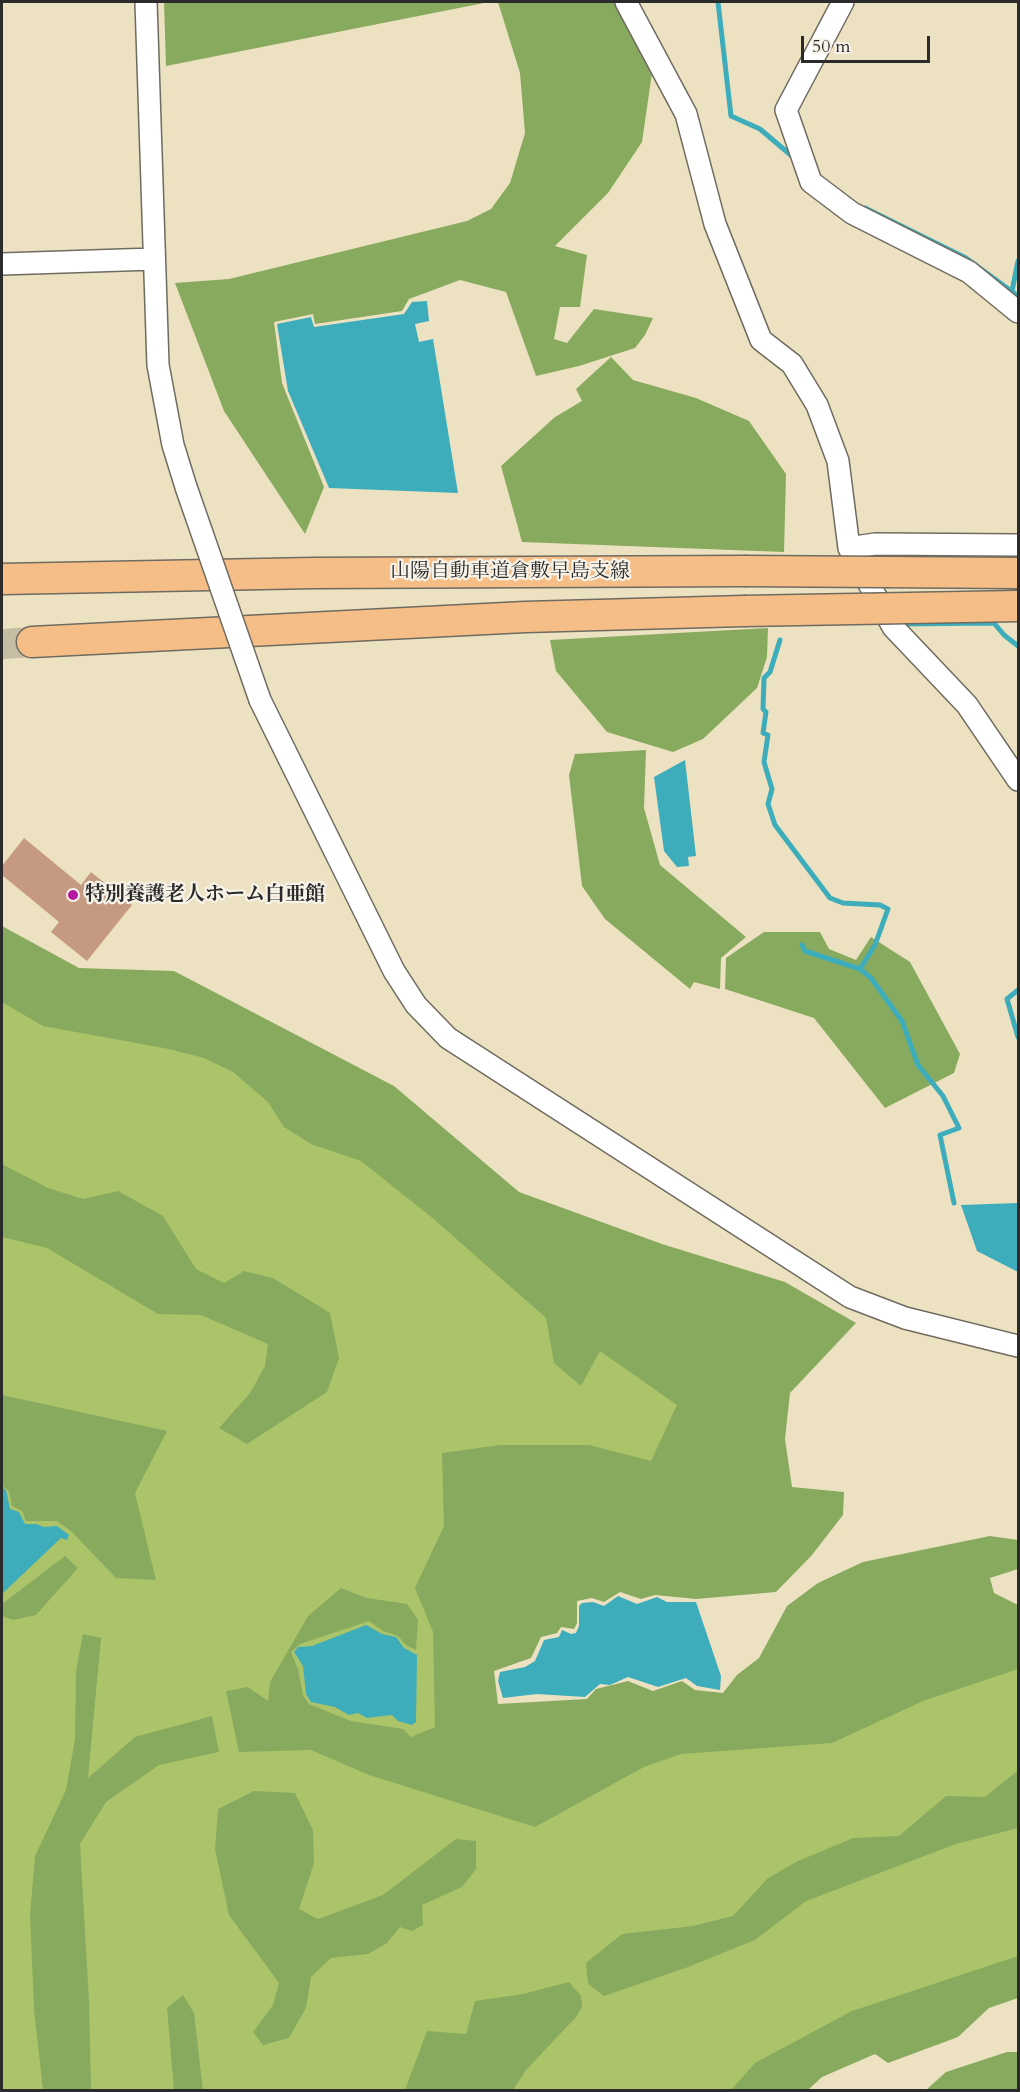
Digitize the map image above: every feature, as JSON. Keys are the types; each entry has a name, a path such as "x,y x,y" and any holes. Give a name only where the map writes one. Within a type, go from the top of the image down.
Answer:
{"highway":[{"name":"山陽自動車道倉敷早島支線","path":"2,579 326,573 745,571 1018,573"},
{"path":"32,642 525,617 1018,606"}],"street":[{"path":"146,2 158,365 173,445 260,700 394,971 416,1005 448,1038 850,1297 905,1318 1018,1346"},
{"path":"626,2 686,114 715,224 761,340 792,364 817,405 838,461 849,548 893,627 967,705 1018,780"},
{"path":"843,2 786,110 811,182 852,213 969,272 1018,312"},
{"path":"2,264 153,259"},
{"path":"849,548 875,544 1018,545"}],"green space":[{"path":"164,2 489,2 166,66"},
{"path":"498,2 615,2 652,73 642,142 608,193 555,246 587,255 580,307 560,307 554,339 567,343 594,309 653,318 645,335 635,348 579,366 536,376 506,292 460,280 409,299 402,311 315,324 313,314 274,322 282,383 324,487 305,534 224,411 175,283 229,279 467,221 491,209 510,183 525,133 520,73"},
{"path":"611,357 633,380 696,398 749,421 786,474 784,552 522,542 501,466 555,417 582,401 576,389"},
{"path":"768,628 767,657 757,688 703,739 673,752 607,732 556,671 550,640"},
{"path":"646,750 644,808 660,865 746,937 721,958 720,989 694,982 690,989 605,919 582,886 569,775 575,754"},
{"path":"2,926 79,968 174,971 394,1086 519,1192 662,1244 785,1282 856,1323 790,1393 785,1439 792,1487 844,1492 843,1515 812,1555 776,1592 696,1599 655,1595 641,1599 620,1592 604,1602 592,1598 577,1601 577,1623 574,1629 561,1627 557,1633 541,1637 531,1658 494,1671 498,1704 587,1699 596,1689 628,1681 653,1691 682,1681 695,1690 723,1693 737,1675 759,1658 787,1606 818,1583 863,1562 990,1536 1018,1540 1018,1569 990,1578 994,1593 1018,1605 1018,1669 923,1701 832,1743 681,1754 644,1767 535,1827 369,1775 311,1750 239,1752 226,1691 248,1687 268,1701 270,1682 308,1616 341,1588 367,1598 407,1604 418,1620 416,1650 406,1645 398,1636 383,1631 369,1621 300,1644 291,1652 298,1669 303,1695 309,1704 351,1721 403,1729 411,1737 435,1727 433,1632 415,1588 444,1526 442,1453 500,1445 589,1445 651,1461 677,1405 600,1351 581,1386 554,1363 546,1318 435,1220 361,1161 311,1144 284,1127 268,1102 233,1072 204,1058 169,1049 43,1026 2,1002"},
{"path":"764,932 820,932 829,949 856,960 871,937 910,962 960,1054 954,1073 885,1108 814,1018 725,989 726,958"},
{"path":"2,995 199,1051 236,1066 364,1156 683,1403 651,1469 450,1525 439,1626 440,1732 642,1761 1018,1662 1018,1966 760,2090 2,2090"},
{"path":"2,1164 48,1188 83,1199 118,1191 163,1216 196,1269 224,1283 244,1271 273,1278 330,1313 339,1358 327,1392 247,1444 219,1428 250,1393 265,1366 268,1344 201,1315 158,1314 47,1248 2,1237"},
{"path":"2,1395 167,1431 135,1493 156,1580 116,1578 71,1531 57,1521 26,1521 22,1511 12,1506 9,1491 2,1486"},
{"path":"65,1556 78,1568 36,1615 13,1620 2,1616 2,1604"},
{"path":"83,1634 101,1638 88,1778 135,1737 212,1716 219,1752 159,1765 106,1802 80,1844 89,2001 91,2090 43,2090 34,2009 30,1915 35,1856 66,1790 75,1739 76,1671"},
{"path":"1018,1772 1018,1828 956,1844 806,1901 755,1940 688,1967 604,1996 588,1984 586,1963 622,1934 693,1926 733,1916 767,1879 796,1862 853,1838 899,1836 946,1796 985,1797"},
{"path":"254,1791 295,1793 313,1830 314,1863 299,1909 318,1919 383,1895 456,1839 476,1841 476,1869 462,1887 422,1905 423,1925 412,1931 400,1927 387,1943 368,1954 331,1958 311,1977 306,2008 289,2038 263,2045 253,2032 273,2005 279,1983 229,1915 215,1849 218,1809"},
{"path":"1018,1956 1018,1998 989,2008 958,2037 888,2063 875,2054 822,2077 808,2090 731,2090 755,2063 852,2011"},
{"path":"569,1982 581,1996 582,2007 577,2016 526,2070 513,2090 405,2090 427,2031 466,2034 475,2001 523,1994"},
{"path":"183,1995 194,2013 203,2090 174,2090 167,2008"},
{"path":"1007,2052 1018,2052 1018,2090 926,2090 946,2072"}],"water":[{"path":"427,301 429,321 415,324 419,342 433,339 458,493 329,488 288,391 277,324 311,317 314,327 404,314 412,302"},
{"path":"685,760 696,856 688,857 689,866 677,867 664,851 654,777"},
{"path":"1018,1203 1018,1272 977,1251 961,1205"},
{"path":"3,1488 6,1490 10,1509 19,1512 25,1524 44,1527 57,1526 69,1535 67,1540 61,1538 2,1594"},
{"path":"618,1596 637,1604 657,1597 667,1602 696,1602 721,1676 720,1690 697,1686 686,1678 658,1687 628,1677 610,1685 600,1684 585,1697 537,1694 503,1698 498,1681 500,1672 525,1667 535,1661 544,1640 559,1637 562,1630 571,1634 576,1633 579,1626 579,1606 582,1603 593,1602 604,1606"},
{"path":"366,1625 382,1634 396,1637 404,1648 417,1655 416,1722 412,1725 398,1721 392,1715 367,1718 358,1713 349,1715 335,1707 311,1702 306,1694 303,1666 294,1652 298,1647 312,1646"}],"building":[{"name":"特別養護老人ホーム白亜館","path":"24,838 81,885 91,872 132,905 87,961 51,932 59,922 2,875 2,866"}],"waterway":[{"path":"718,2 731,116 760,129 793,157"},
{"path":"865,208 966,258 1018,296"},
{"path":"1012,291 1018,261"},
{"path":"881,555 912,555"},
{"path":"899,624 994,623 1018,646"},
{"path":"780,640 770,672 764,678 763,709 766,712 763,733 768,735 764,762 772,789 768,804 775,825 830,898 843,903 880,905 888,909 875,945 860,969"},
{"path":"802,945 805,951 860,969 871,978 902,1021 918,1065 943,1096 959,1128 940,1135 954,1203"},
{"path":"1018,990 1007,999 1018,1037"}],"tunnel":[{"path":"2,644 32,642"}],"place":[{"name":"特別養護老人ホーム白亜館","path":"73,895"}]}
